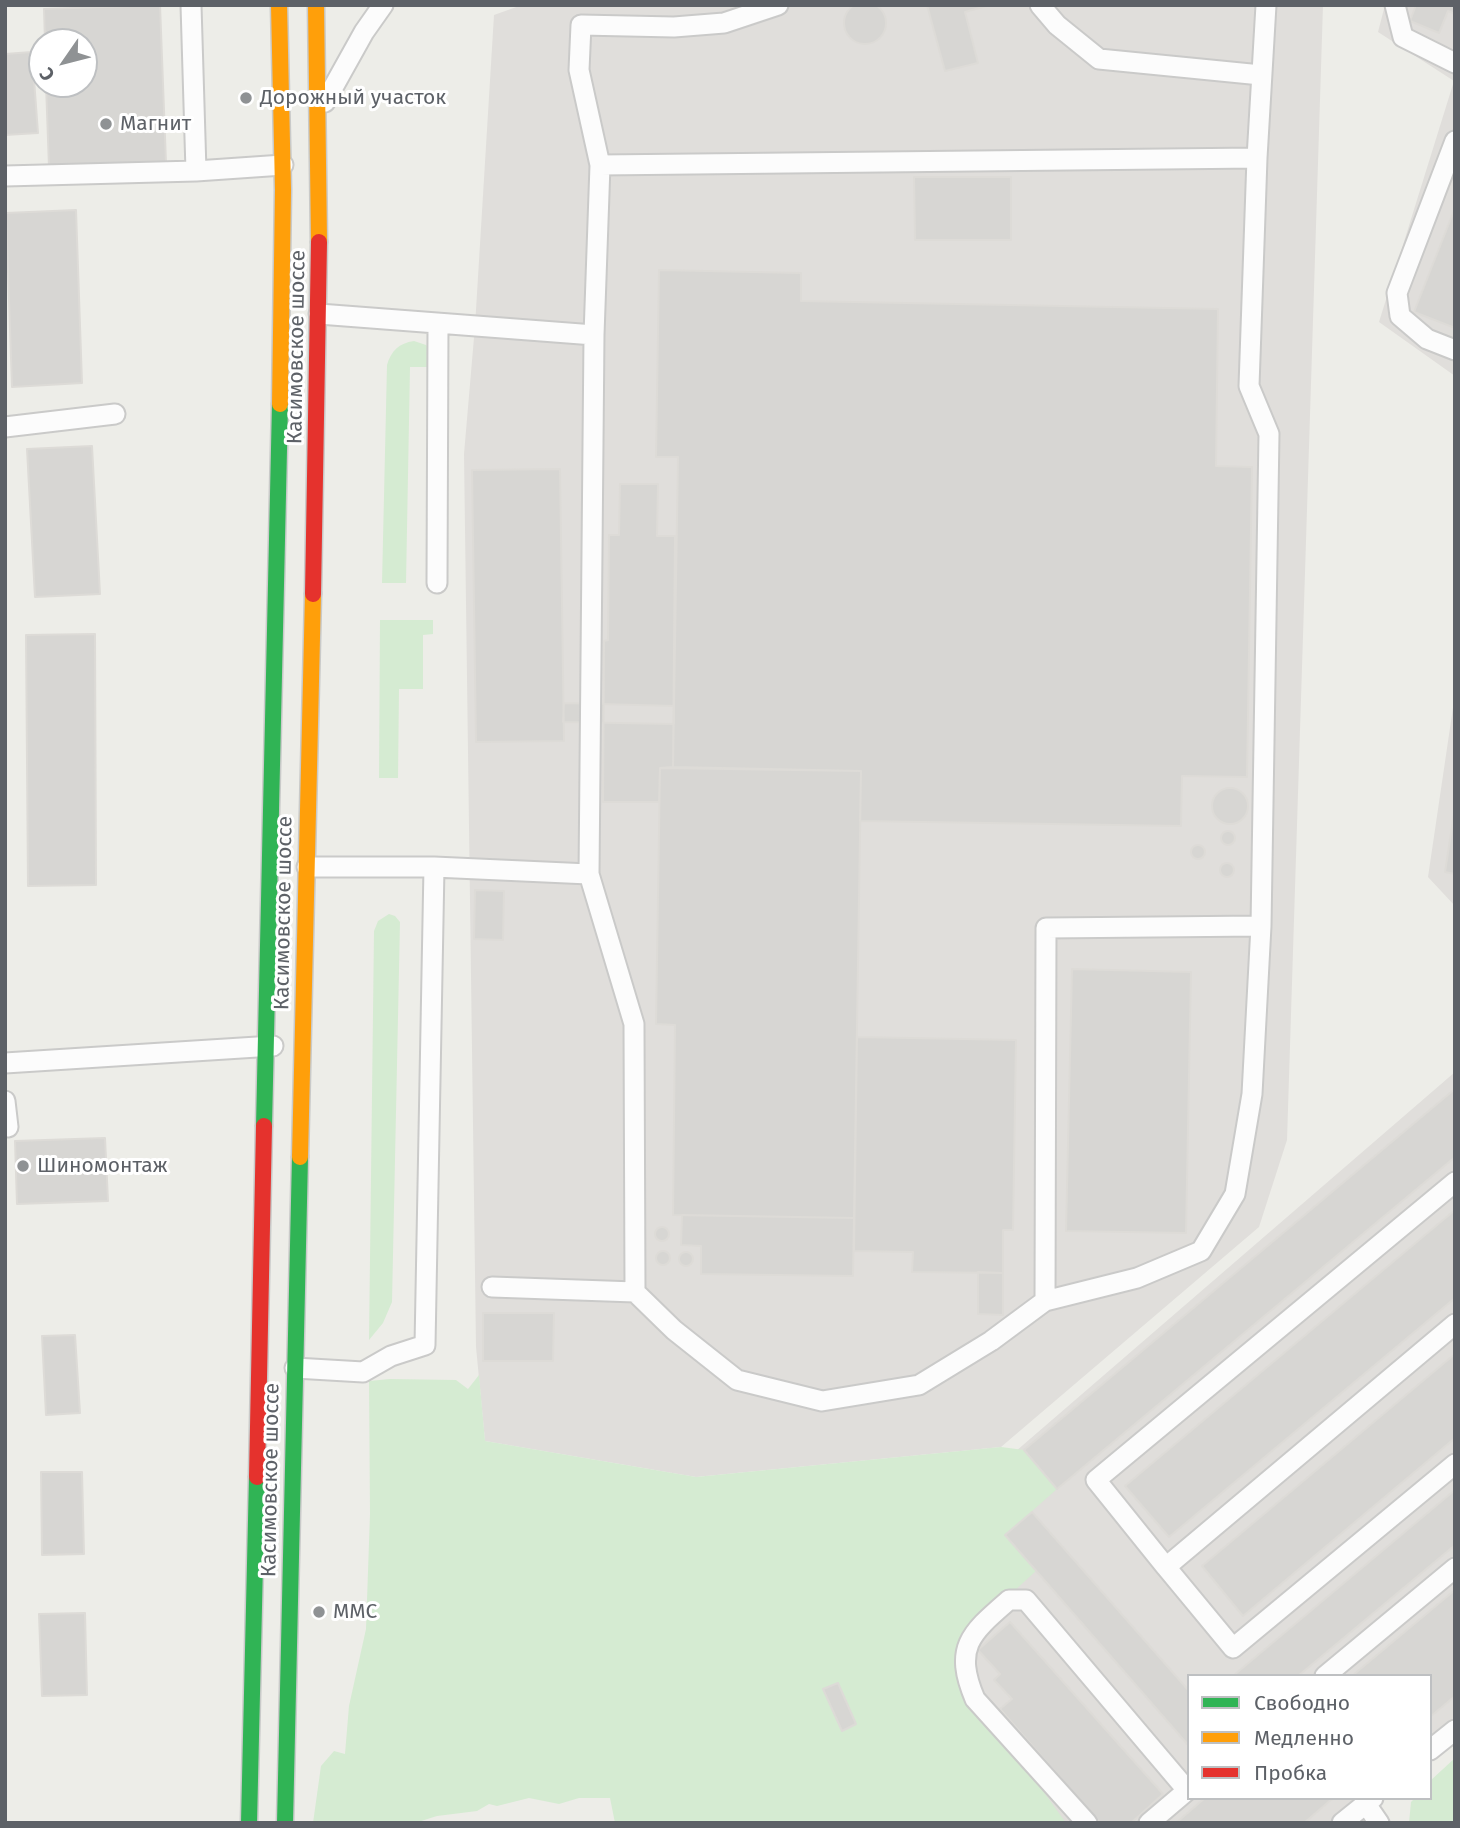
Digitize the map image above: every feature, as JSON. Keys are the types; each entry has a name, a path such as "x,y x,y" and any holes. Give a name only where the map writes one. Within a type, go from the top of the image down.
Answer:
{"main road":[{"name":"Касимовское шоссе","path":"249,1823 281,354 283,165 279,5"},
{"name":"Касимовское шоссе","path":"285,1823 319,314 316,5"}],"lane":[{"path":"191,5 196,171"},
{"path":"318,115 342,67 383,5"},
{"path":"635,1293 634,1024 589,874 594,335 600,165 579,70 581,24 674,27 723,23 778,5"},
{"path":"1040,5 1057,25 1099,59 1261,75"},
{"path":"492,1287 635,1293 674,1330 737,1380 822,1401 919,1385 991,1341 1045,1301 1137,1278 1201,1251 1235,1194 1252,1094 1261,926 1269,435 1249,386 1257,158 1266,5"},
{"path":"1395,5 1403,37 1455,63"},
{"path":"1455,141 1397,293 1400,316 1427,339 1455,351"},
{"path":"600,165 1257,158"},
{"path":"5,176 196,171 283,165"},
{"path":"319,314 594,335"},
{"path":"436,583 438,324"},
{"path":"5,426 115,414"},
{"path":"307,867 434,867 589,874"},
{"path":"295,1368 363,1372 391,1356 425,1345 434,867"},
{"path":"1045,1301 1046,928 1261,926"},
{"path":"5,1063 302,1045"},
{"path":"5,1101 8,1127"},
{"path":"1455,1182 1096,1480 1233,1648 1455,1464"},
{"path":"1166,1567 1455,1324"},
{"path":"1327,1674 1455,1568"},
{"path":"1087,1823 975,1699 965,1677 964,1662 976,1628 1009,1600 1026,1600 1187,1789"},
{"path":"1432,1748 1455,1730"},
{"path":"1149,1823 1187,1791"},
{"path":"1342,1823 1370,1801 1379,1823"}],"shaded area":[{"path":"522,5 1323,5 1287,1140 1259,1227 1001,1447 696,1477 485,1441 476,1347 464,454 475,326 494,15"},
{"path":"1385,5 1455,5 1455,376 1379,322 1454,81 1378,32"},
{"path":"1455,694 1455,906 1428,877"},
{"path":"1455,1072 1455,1741 1432,1759 1432,1674 1187,1674 1187,1800 1382,1800 1354,1823 1058,1823 956,1675 1001,1464"}],"green space":[{"path":"414,341 431,350 428,367 410,367 406,583 382,583 387,365 396,348"},
{"path":"380,620 433,620 433,634 423,635 423,689 399,689 398,778 379,778"},
{"path":"389,914 400,922 392,1302 383,1323 369,1340 374,931 378,921"},
{"path":"479,1375 485,1441 696,1477 1001,1447 1024,1450 1057,1489 1005,1535 1036,1571 967,1634 959,1674 1066,1823 615,1823 610,1798 579,1798 559,1804 529,1798 497,1806 489,1804 477,1811 437,1816 415,1823 313,1823 321,1766 334,1751 345,1754 349,1706 366,1629 370,1514 369,1381 456,1380 468,1389"},
{"path":"1455,1758 1455,1823 1409,1823 1413,1800 1432,1800 1432,1779"}],"building":[{"path":"865,2 880,8 886,23 880,38 865,44 850,38 844,23 850,8"},
{"name":"Магнит","path":"160,5 166,163 49,167 47,98 98,98 98,28 45,28 44,9"},
{"path":"927,5 990,5 965,12 978,63 945,71"},
{"path":"1416,5 1455,5 1455,14 1448,11 1439,33 1410,21"},
{"path":"28,52 28,98 35,98 38,133 5,135 5,54"},
{"path":"914,177 1011,177 1011,240 915,240"},
{"path":"1455,208 1455,328 1414,312"},
{"path":"76,210 82,383 12,387 6,213"},
{"path":"659,270 801,273 801,301 1218,309 1216,466 1252,467 1247,777 1182,776 1181,826 860,821 861,771 673,767 678,457 656,457"},
{"path":"92,446 100,594 35,597 27,449"},
{"path":"560,469 564,741 476,742 472,470"},
{"path":"620,484 658,484 657,536 675,536 673,767 660,768 659,802 603,802 604,641 608,640 609,535 619,535"},
{"path":"95,634 96,885 28,886 26,635"},
{"path":"564,703 674,706 674,724 563,722"},
{"path":"660,768 861,771 854,1218 673,1215 675,1025 656,1024"},
{"path":"1230,788 1243,793 1248,806 1243,819 1230,824 1217,819 1212,806 1217,793"},
{"path":"1455,807 1455,874 1445,872"},
{"path":"1228,831 1233,833 1233,843 1228,845 1223,843 1221,838 1223,833"},
{"path":"1198,845 1203,847 1203,857 1198,859 1193,857 1191,852 1193,847"},
{"path":"1227,863 1232,865 1232,875 1227,877 1222,875 1220,870 1222,865"},
{"path":"475,890 504,891 503,940 474,939"},
{"path":"1072,969 1191,972 1186,1233 1066,1231"},
{"path":"857,1037 1016,1040 1013,1230 1003,1230 1003,1273 912,1272 913,1252 854,1251"},
{"path":"1455,1089 1455,1157 1057,1489 1024,1450"},
{"path":"105,1138 108,1201 17,1204 15,1141"},
{"path":"1455,1210 1455,1298 1169,1537 1125,1486"},
{"path":"682,1215 854,1218 853,1276 701,1274 701,1246 681,1245"},
{"path":"662,1227 667,1229 667,1239 662,1241 657,1239 655,1234 657,1229"},
{"path":"663,1251 668,1253 668,1263 663,1265 658,1263 656,1258 658,1253"},
{"path":"686,1252 691,1254 691,1264 686,1266 681,1264 679,1259 681,1254"},
{"path":"978,1272 1003,1273 1003,1315 978,1314"},
{"path":"483,1313 554,1313 553,1361 483,1361"},
{"path":"75,1335 80,1413 46,1415 42,1336"},
{"path":"1455,1354 1455,1438 1243,1616 1202,1566"},
{"path":"41,1472 82,1472 84,1554 42,1555"},
{"path":"1455,1490 1455,1545 1300,1674 1235,1674"},
{"path":"1032,1512 1187,1689 1187,1744 1005,1535"},
{"path":"1455,1590 1455,1696 1432,1715 1432,1674 1354,1674"},
{"path":"85,1613 87,1695 42,1696 39,1614"},
{"path":"1010,1622 1163,1794 1131,1823 1100,1823 1000,1709 1012,1699 994,1680 1000,1674 978,1650"},
{"path":"838,1683 856,1724 842,1731 823,1689"},
{"path":"1203,1800 1331,1800 1304,1823 1176,1823"}],"traffic: fast":[{"path":"264,1126 280,404"},
{"path":"285,1823 300,1157"},
{"path":"249,1823 257,1477"}],"traffic: slow":[{"path":"279,5 283,190 280,404"},
{"path":"316,5 319,242"},
{"path":"300,1157 313,594"}],"traffic: jam":[{"path":"313,594 319,242"},
{"path":"257,1477 264,1126"}],"place":[{"name":"Дорожный участок","path":"246,98"},
{"name":"Магнит","path":"106,124"},
{"name":"Шиномонтаж","path":"23,1166"},
{"name":"ММС","path":"319,1612"}]}
